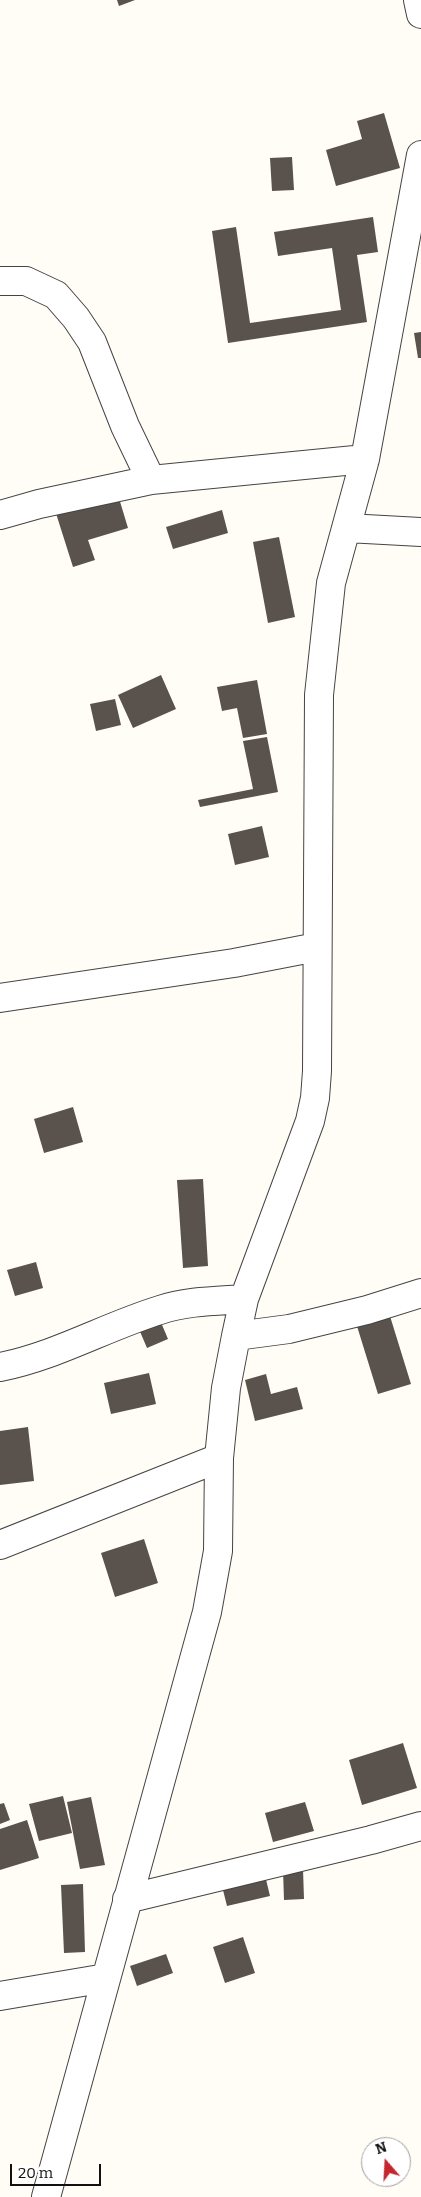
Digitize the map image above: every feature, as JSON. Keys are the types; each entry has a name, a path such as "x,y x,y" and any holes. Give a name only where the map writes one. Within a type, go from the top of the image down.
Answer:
{"street":[{"path":"418,0 421,14"},
{"path":"46,2197 207,1612 218,1551 219,1458 226,1388 244,1299 310,1121 315,1098 318,1061 319,695 331,583 365,459 421,155"},
{"path":"0,281 26,281 56,295 76,318 92,342 125,426 151,480"},
{"path":"0,515 38,504 151,480 365,459"},
{"path":"347,528 421,532"},
{"path":"0,998 234,963 317,947"},
{"path":"236,1336 289,1329 368,1310 421,1293"},
{"path":"0,1366 52,1353 161,1309 181,1305 244,1299"},
{"path":"0,1545 219,1458"},
{"path":"127,1899 371,1840 421,1826"},
{"path":"0,1996 106,1978"}],"building":[{"path":"117,0 135,0 119,6"},
{"path":"384,113 400,168 336,186 326,150 362,139 357,121"},
{"path":"292,157 294,190 272,191 270,158"},
{"path":"373,217 378,252 357,255 367,322 228,343 212,231 236,227 250,323 341,310 332,248 278,256 274,232"},
{"path":"421,332 421,358 418,358 414,333"},
{"path":"115,485 128,528 88,540 95,560 73,567 53,504"},
{"path":"222,510 228,533 173,549 166,527"},
{"path":"279,537 295,617 268,623 253,542"},
{"path":"161,675 176,709 133,728 118,695"},
{"path":"257,680 267,734 243,738 237,708 222,711 217,687"},
{"path":"115,699 121,725 96,731 90,704"},
{"path":"267,737 278,792 200,807 198,800 253,789 243,741"},
{"path":"262,826 269,857 235,865 228,834"},
{"path":"73,1107 83,1142 44,1153 34,1119"},
{"path":"203,1179 208,1266 183,1268 177,1180"},
{"path":"36,1262 43,1288 15,1296 7,1270"},
{"path":"385,1300 411,1384 378,1394 352,1310"},
{"path":"154,1306 168,1339 147,1348 133,1315"},
{"path":"149,1373 156,1404 111,1414 104,1383"},
{"path":"266,1374 271,1394 297,1387 303,1409 255,1421 245,1380"},
{"path":"28,1427 34,1481 0,1485 0,1431"},
{"path":"144,1539 158,1583 115,1597 101,1553"},
{"path":"403,1743 417,1788 362,1805 349,1760"},
{"path":"63,1796 72,1833 39,1841 29,1804"},
{"path":"91,1797 105,1865 80,1869 67,1802"},
{"path":"305,1802 314,1831 273,1842 265,1813"},
{"path":"4,1803 10,1820 0,1824 0,1804"},
{"path":"27,1820 39,1858 0,1870 0,1829"},
{"path":"262,1863 270,1896 227,1906 219,1874"},
{"path":"303,1869 304,1899 284,1900 283,1870"},
{"path":"83,1884 85,1952 64,1953 61,1885"},
{"path":"243,1937 255,1973 225,1983 213,1947"},
{"path":"166,1954 173,1973 137,1986 130,1966"}]}
